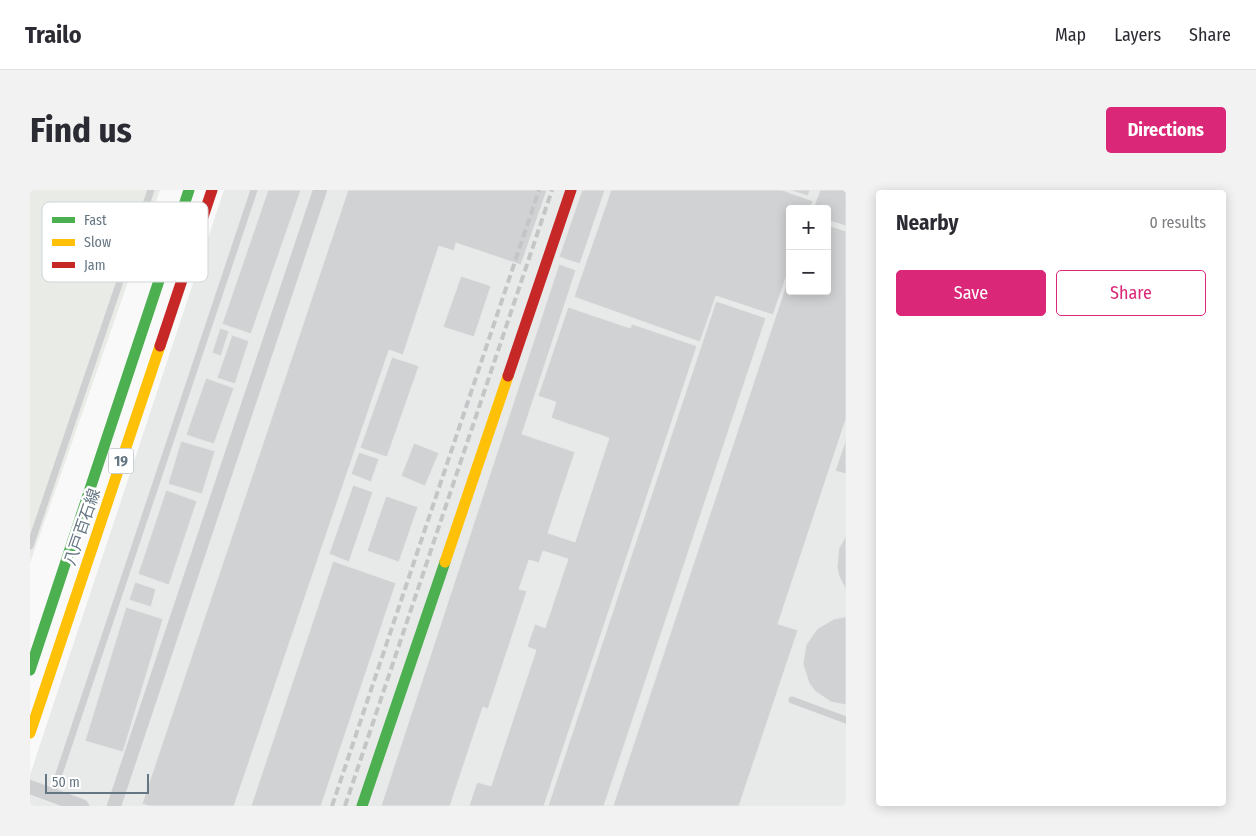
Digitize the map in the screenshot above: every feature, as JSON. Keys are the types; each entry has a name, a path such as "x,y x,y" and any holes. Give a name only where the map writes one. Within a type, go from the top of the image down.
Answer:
{"main road":[{"name":"八戸百石線","path":"185,202 189,190"},
{"name":"八戸百石線","path":"208,202 212,190"},
{"path":"362,806 571,190"},
{"name":"八戸百石線","path":"30,670 159,282"},
{"name":"八戸百石線","path":"30,733 181,282"}],"street":[{"path":"114,806 320,190"},
{"path":"30,787 82,806"}],"lane":[{"path":"147,202 151,190"},
{"path":"52,795 254,190"},
{"path":"30,546 120,282"},
{"path":"792,700 846,720"}],"shaded area":[{"path":"30,190 160,190 156,202 42,202 42,282 128,282 30,563"},
{"path":"224,190 846,190 846,806 30,806 30,775 193,282 208,282 208,238"}],"building":[{"path":"268,190 301,190 251,334 222,324"},
{"path":"348,190 547,190 521,265 456,243 454,251 439,246 403,355 389,350 234,806 149,806 142,804"},
{"path":"582,190 605,190 580,264 559,257"},
{"path":"611,190 782,190 813,201 812,205 786,205 786,278 773,315 716,296 700,342 574,297"},
{"path":"789,190 810,190 808,196"},
{"path":"820,190 846,190 846,226 831,221 831,205 814,205"},
{"path":"831,226 846,231 846,419 778,624 798,630 739,806 613,806 786,285 786,295 831,295"},
{"path":"559,264 576,270 522,434 575,452 548,533 575,542 609,438 551,418 556,402 538,396 568,307 630,328 632,324 697,346 544,806 469,806 477,782 491,786 536,650 527,647 535,624 545,628 568,559 543,551 539,563 529,560 519,589 527,591 488,709 483,707 450,806 381,806"},
{"path":"461,276 491,286 474,337 443,327"},
{"path":"716,301 766,318 604,806 548,806"},
{"path":"220,328 229,331 221,356 212,353"},
{"path":"232,335 249,341 235,384 217,378"},
{"path":"392,357 419,366 387,457 360,448"},
{"path":"206,378 234,388 214,444 186,435"},
{"path":"846,439 846,474 835,471"},
{"path":"181,441 215,451 202,494 168,484"},
{"path":"414,443 439,453 425,486 401,476"},
{"path":"359,452 379,459 371,482 351,474"},
{"path":"353,485 373,492 349,562 329,554"},
{"path":"166,490 197,501 169,585 138,574"},
{"path":"386,496 418,507 399,562 367,551"},
{"path":"846,536 846,590 837,567 839,548"},
{"path":"333,561 396,583 321,806 251,806"},
{"path":"135,582 156,589 151,607 129,600"},
{"path":"126,607 163,619 123,752 85,741"},
{"path":"846,617 846,705 831,702 815,691 809,683 803,664 806,645 817,629 834,619"}],"railway":[{"path":"332,806 539,190"},
{"path":"345,806 552,190"}],"traffic: fast":[{"path":"185,202 189,190"},
{"path":"30,670 159,282"},
{"path":"362,806 445,562"}],"traffic: slow":[{"path":"30,733 160,346"},
{"path":"445,562 508,376"}],"traffic: jam":[{"path":"208,202 212,190"},
{"path":"508,376 571,190"},
{"path":"160,346 181,282"}]}
